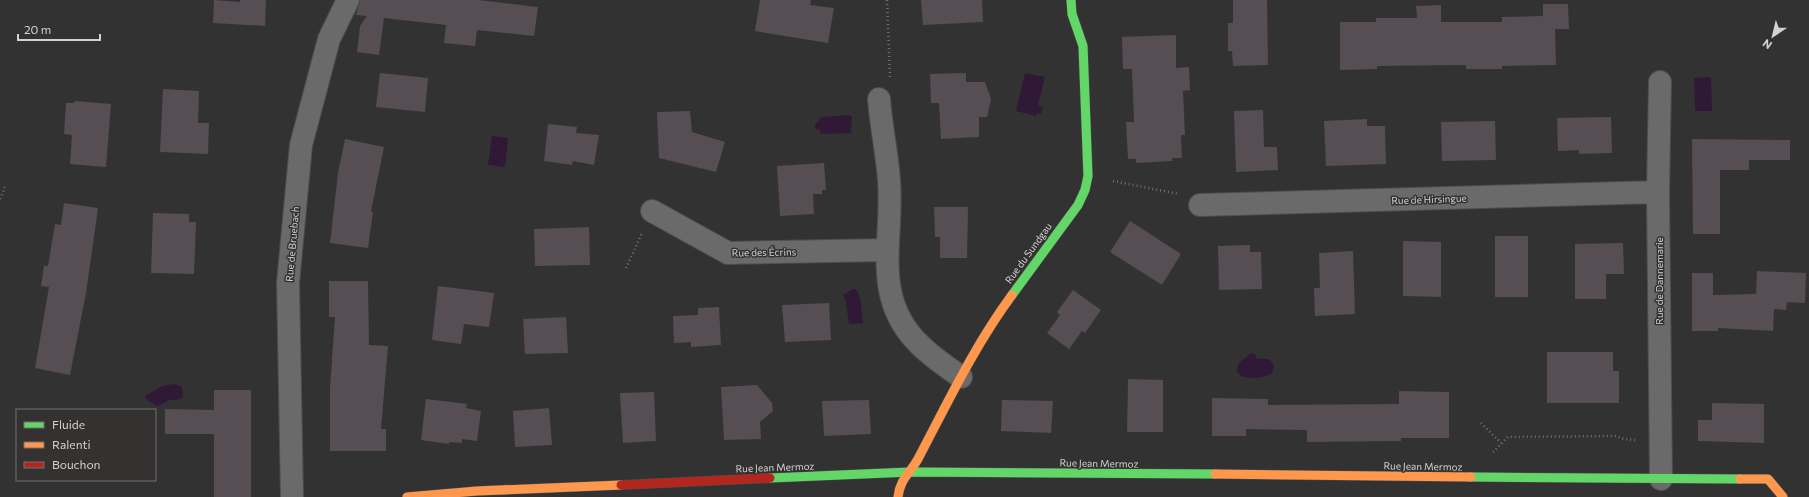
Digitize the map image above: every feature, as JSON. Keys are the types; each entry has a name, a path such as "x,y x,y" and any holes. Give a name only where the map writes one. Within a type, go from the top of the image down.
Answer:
{"street":[{"name":"Rue de Bruebach","path":"292,497 288,283 301,145 329,39 348,0"},
{"name":"Rue du Sundgau","path":"898,497 899,486 920,458 961,377 1000,311 1078,205 1085,190 1088,176 1083,46 1072,14 1071,0"},
{"name":"Rue de Dannemarie","path":"1660,82 1658,192 1661,479"},
{"path":"879,99 880,123 889,181 887,250 890,295 902,323 920,346 961,377"},
{"name":"Rue de Hirsingue","path":"1200,205 1658,192"},
{"name":"Rue des Écrins","path":"652,211 728,253 887,250"},
{"name":"Rue Jean Mermoz","path":"407,497 478,490 910,472 1768,479 1783,497"}],"path":[{"path":"887,0 890,78"},
{"path":"1106,180 1178,193 1200,205"},
{"path":"0,199 6,184"},
{"path":"626,268 652,211"},
{"path":"1482,423 1502,443"},
{"path":"1492,453 1508,437 1616,436 1624,439 1638,440"}],"shaded area":[{"path":"1025,73 1045,77 1038,105 1043,107 1041,114 1037,113 1036,116 1016,111"},
{"path":"1711,77 1712,111 1695,111 1694,78"},
{"path":"849,115 852,117 851,133 821,134 820,130 816,129 815,127 816,123 821,117"},
{"path":"492,136 508,138 505,167 488,165"},
{"path":"853,289 856,289 860,297 863,323 849,324 846,303 843,295"},
{"path":"1251,353 1256,355 1257,359 1270,360 1274,368 1272,373 1263,377 1255,378 1241,376 1237,371 1237,368 1240,363"},
{"path":"175,384 182,387 183,397 169,400 157,406 147,400 145,396 166,385"}],"building":[{"path":"214,0 240,2 240,0 266,0 265,26 213,23"},
{"path":"360,0 478,0 538,7 534,36 477,30 475,46 444,43 446,25 384,18 379,55 357,52 360,26 367,16 356,15"},
{"path":"760,0 811,0 810,5 834,8 828,43 755,31"},
{"path":"921,0 982,0 983,22 923,25"},
{"path":"1233,0 1267,0 1268,65 1233,66 1232,51 1228,51 1228,23 1233,23"},
{"path":"1543,4 1568,4 1569,29 1555,29 1556,65 1502,66 1502,69 1466,69 1466,65 1377,66 1377,69 1340,70 1340,22 1376,22 1376,18 1417,18 1416,6 1441,5 1441,22 1502,22 1502,17 1543,16"},
{"path":"1176,35 1176,68 1189,67 1190,90 1183,91 1185,135 1181,135 1182,158 1172,158 1172,161 1136,163 1136,159 1128,159 1126,122 1134,122 1132,69 1123,69 1122,37"},
{"path":"380,73 428,78 425,112 376,107"},
{"path":"966,73 966,82 985,82 991,99 987,117 979,117 979,137 941,139 939,103 931,103 930,74"},
{"path":"163,89 199,91 198,123 209,123 208,154 160,152"},
{"path":"75,101 111,104 106,167 70,164 72,135 64,134 66,103 74,103"},
{"path":"1263,110 1264,147 1277,147 1278,170 1236,172 1234,111"},
{"path":"690,111 692,132 725,142 716,172 659,158 657,112"},
{"path":"1611,117 1612,153 1579,154 1579,150 1558,151 1557,118"},
{"path":"1367,119 1367,126 1385,126 1386,164 1326,166 1324,121"},
{"path":"1495,121 1496,160 1442,161 1441,122"},
{"path":"548,124 577,127 576,133 599,135 594,165 573,161 572,165 544,161"},
{"path":"345,139 384,147 371,211 373,212 368,248 330,243 338,173"},
{"path":"1692,139 1790,140 1790,160 1749,160 1749,170 1720,170 1720,234 1693,234"},
{"path":"824,163 826,190 822,190 822,194 813,194 814,214 780,216 777,166"},
{"path":"64,203 98,208 86,293 70,375 35,368 49,287 41,286 44,266 48,266 55,224 61,225"},
{"path":"934,207 968,207 967,258 940,258 940,237 935,237"},
{"path":"153,213 189,214 189,222 196,222 194,274 151,273"},
{"path":"1130,221 1181,254 1162,285 1110,252"},
{"path":"589,227 590,265 535,266 534,229"},
{"path":"1495,236 1528,236 1528,297 1495,297"},
{"path":"1403,241 1441,242 1441,297 1403,296"},
{"path":"1623,243 1624,274 1606,274 1606,299 1575,299 1575,244"},
{"path":"1250,245 1250,252 1261,252 1262,289 1219,290 1218,246"},
{"path":"1353,251 1355,314 1315,316 1314,288 1320,288 1319,253"},
{"path":"1757,271 1806,273 1805,303 1787,302 1786,310 1774,309 1773,331 1718,328 1718,331 1692,331 1692,273 1713,273 1713,295 1756,294"},
{"path":"329,281 368,281 369,345 388,346 381,429 386,429 386,451 330,451 330,388 335,317 329,317"},
{"path":"438,286 494,293 489,327 464,324 461,344 432,340"},
{"path":"1073,290 1101,310 1085,333 1082,331 1069,349 1047,333 1060,315 1057,312"},
{"path":"829,303 831,340 785,342 782,305"},
{"path":"719,307 721,345 691,347 691,342 674,343 673,316 698,315 698,308"},
{"path":"566,317 568,353 525,354 523,319"},
{"path":"1547,352 1613,352 1613,371 1619,371 1619,403 1547,403"},
{"path":"1128,379 1163,380 1163,432 1127,432"},
{"path":"757,385 772,403 773,411 760,422 761,439 724,440 721,387"},
{"path":"214,390 251,390 251,497 214,497 214,434 165,434 165,409 214,410"},
{"path":"1399,391 1449,392 1449,438 1401,438 1401,441 1307,442 1307,430 1246,429 1246,436 1212,436 1212,398 1268,399 1268,405 1399,404"},
{"path":"654,392 656,441 623,443 620,393"},
{"path":"426,399 467,404 466,408 481,411 477,441 462,439 462,443 449,442 449,444 421,440"},
{"path":"869,400 871,434 824,436 822,401"},
{"path":"1002,400 1053,401 1051,433 1001,431"},
{"path":"1712,403 1764,404 1764,443 1698,441 1698,420 1712,420"},
{"path":"549,408 552,445 515,447 513,411"}],"traffic: fast":[{"path":"1012,295 1078,205 1085,190 1088,176 1083,46 1072,14 1071,0"},
{"path":"770,478 910,472 1215,474"},
{"path":"1471,477 1740,479"}],"traffic: slow":[{"path":"898,497 903,480 916,463 974,354 1012,295"},
{"path":"1215,474 1471,477"},
{"path":"1740,479 1768,479 1783,497"},
{"path":"407,497 477,491 621,485"}],"traffic: jam":[{"path":"621,485 770,478"}]}
